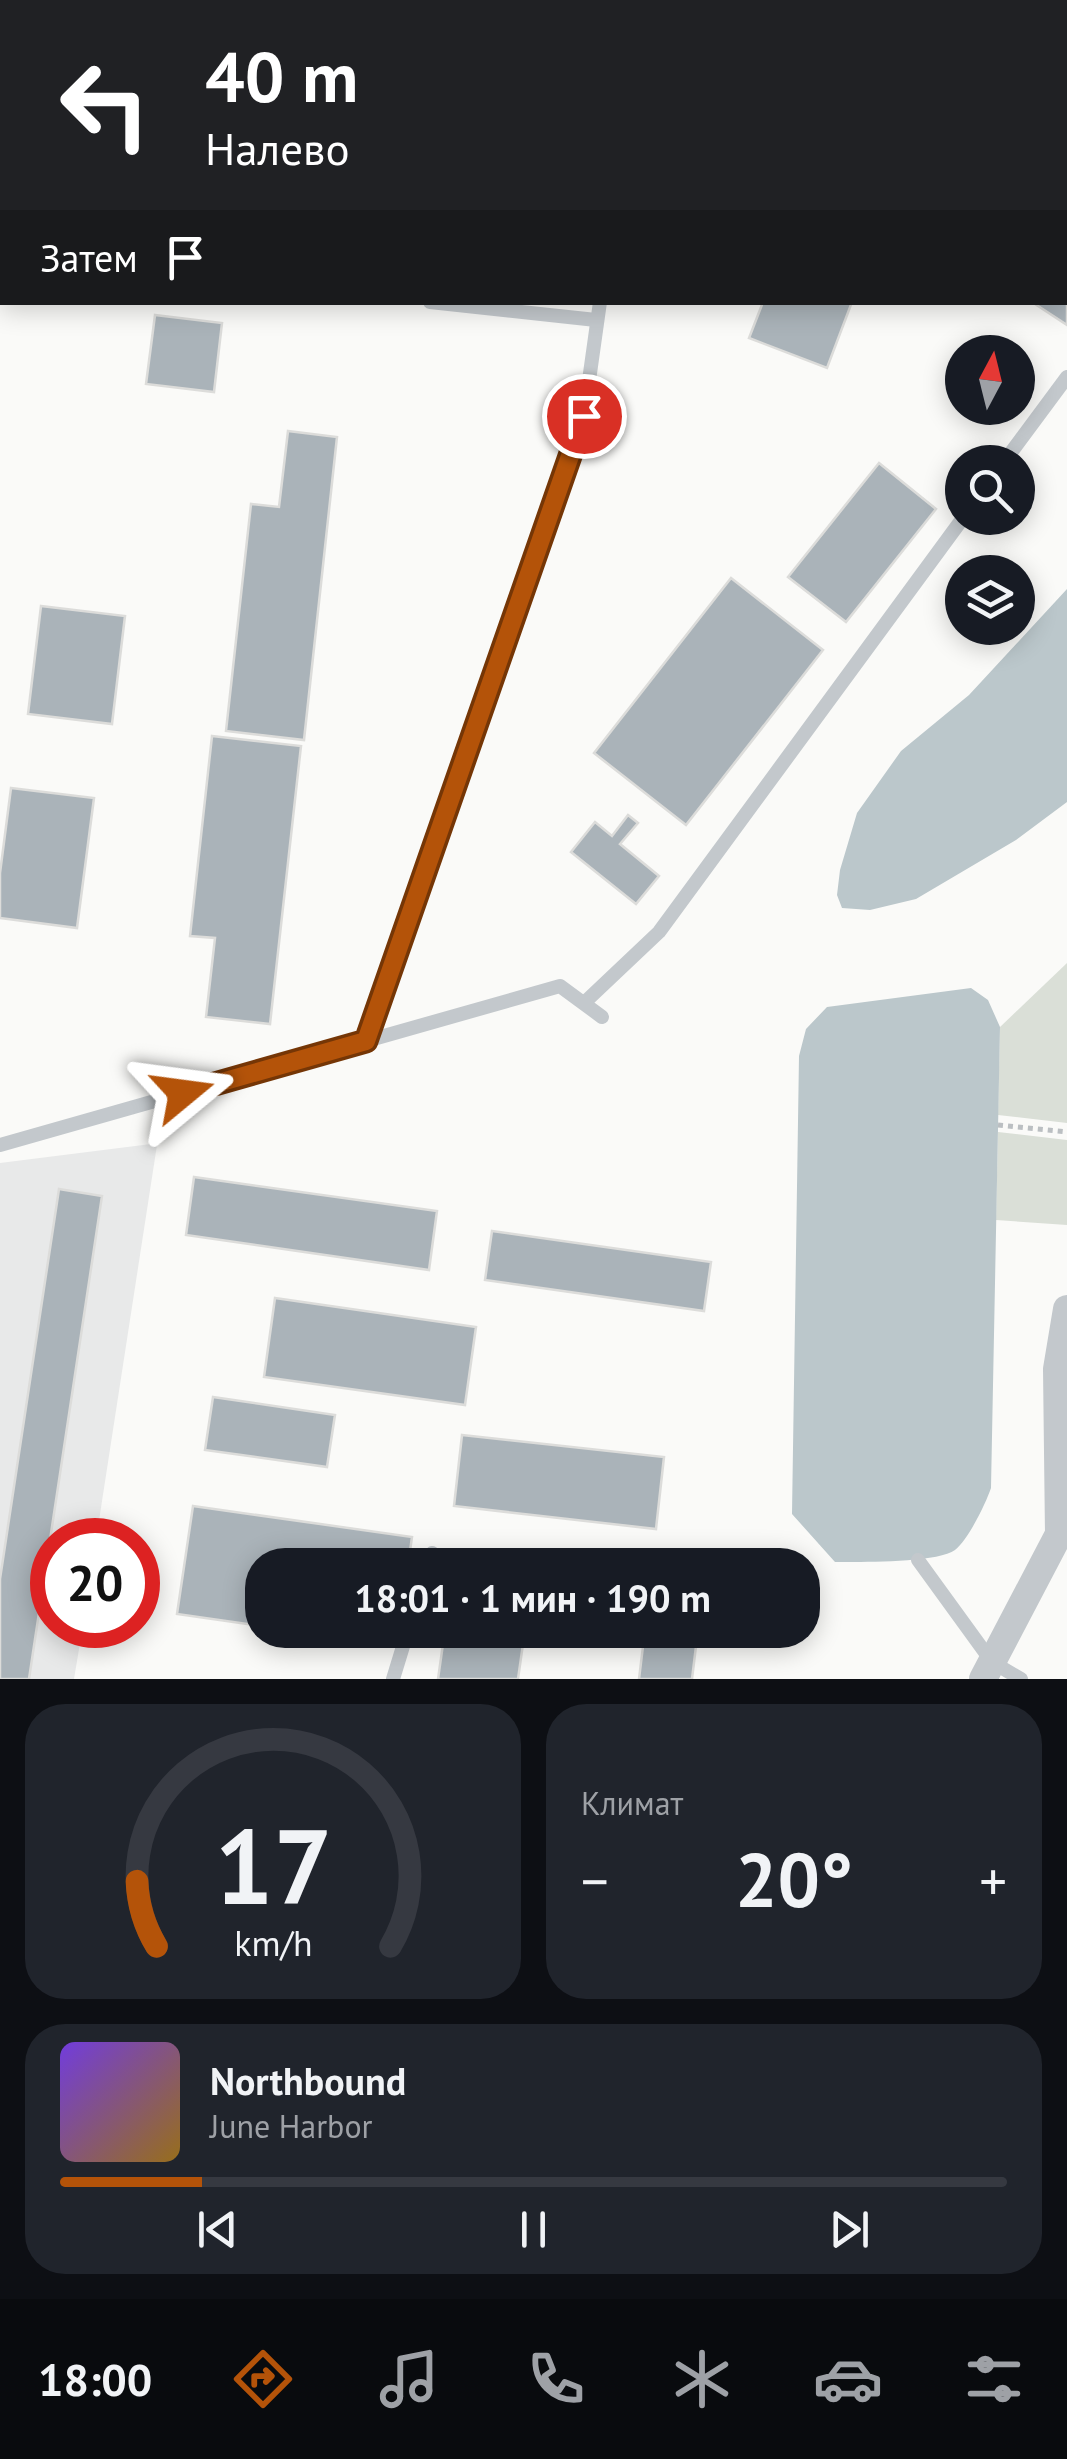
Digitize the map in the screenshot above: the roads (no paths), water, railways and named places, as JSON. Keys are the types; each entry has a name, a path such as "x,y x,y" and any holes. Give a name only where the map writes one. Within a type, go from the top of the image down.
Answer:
{"street":[{"path":"988,1671 1059,1534 1058,1369 1067,1309"}],"lane":[{"path":"458,305 596,320"},
{"path":"366,1041 584,416 599,305"},
{"path":"1016,445 1067,376"},
{"path":"584,1003 659,932 951,535"},
{"path":"0,1145 560,986 602,1016"},
{"path":"918,1560 988,1671 1021,1679"},
{"path":"394,1679 403,1648"}]}
